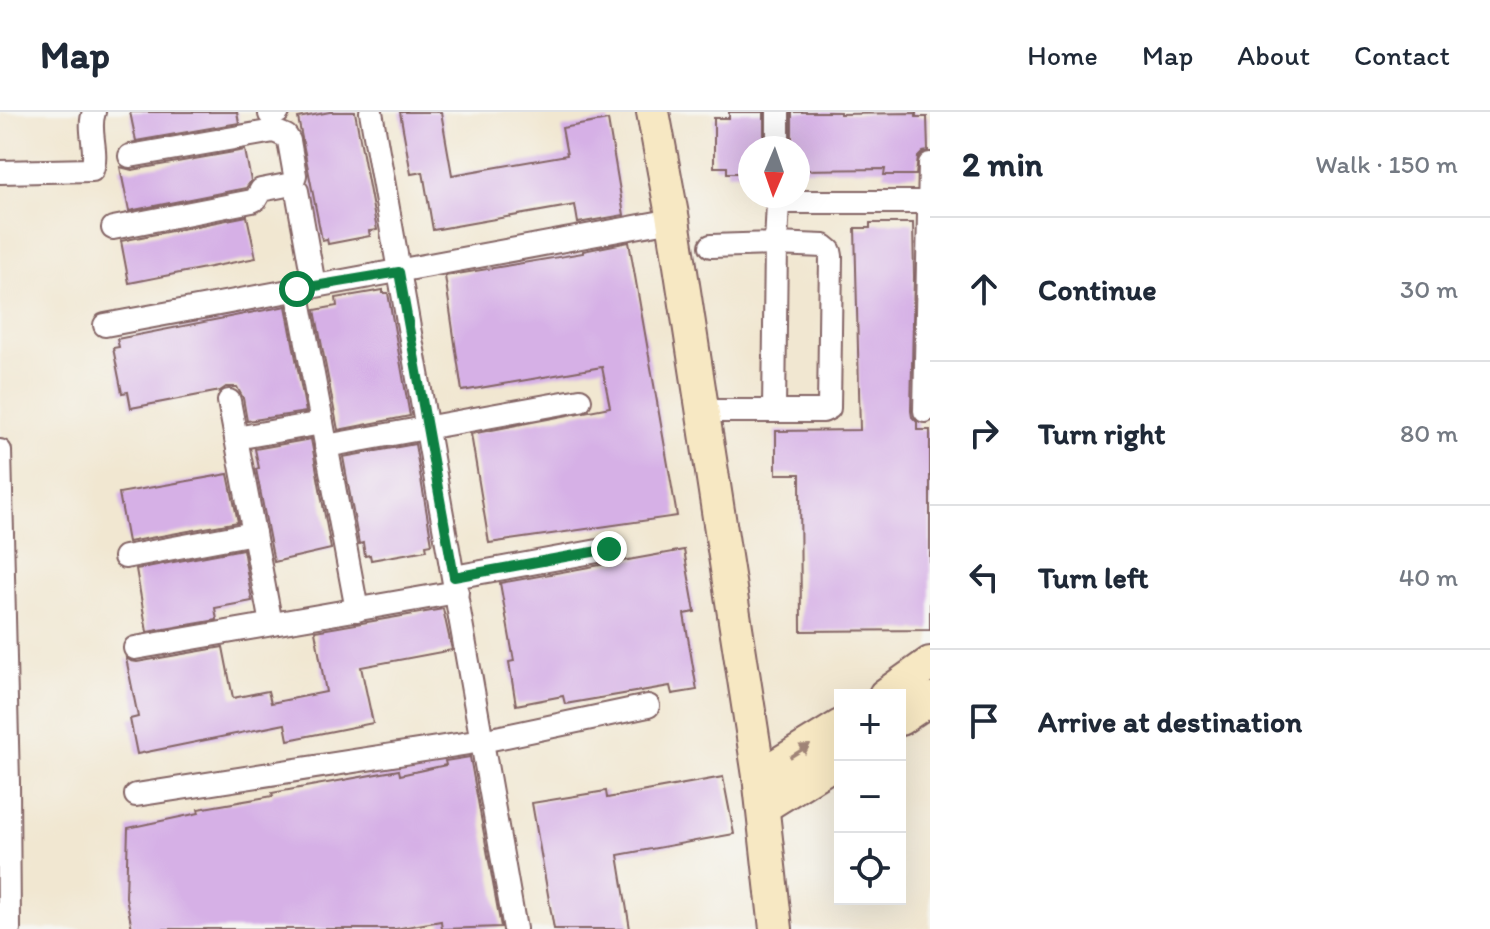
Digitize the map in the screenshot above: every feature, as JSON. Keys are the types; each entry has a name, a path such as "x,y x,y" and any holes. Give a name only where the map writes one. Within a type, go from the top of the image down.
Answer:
{"street":[{"path":"0,172 92,170 95,162 91,119 94,112"},
{"path":"371,112 515,929"},
{"path":"653,112 673,220 761,791 776,929"},
{"path":"778,112 778,136"},
{"path":"113,228 252,201 261,190 292,184 295,175 289,141 273,117 130,156"},
{"path":"925,411 930,164"},
{"path":"297,191 322,423 357,610"},
{"path":"810,200 929,202"},
{"path":"774,410 778,208"},
{"path":"105,325 673,220"},
{"path":"703,411 827,411 829,408 830,251 824,246 711,246"},
{"path":"326,446 580,400"},
{"path":"229,401 271,624"},
{"path":"236,438 322,423"},
{"path":"0,451 4,885 9,929"},
{"path":"125,557 254,533"},
{"path":"135,648 357,610 609,549"},
{"path":"893,689 930,663"},
{"path":"906,715 930,699"},
{"path":"136,795 482,741 648,706"},
{"path":"761,791 834,731"},
{"path":"761,791 835,761"}],"building":[{"path":"130,112 237,112 239,123 136,141"},
{"path":"330,112 355,112 377,230 369,231 370,236 328,244 327,239 322,240 298,118"},
{"path":"400,112 441,112 452,175 567,155 562,128 608,120 624,215 578,223 575,205 433,230 423,172 411,174"},
{"path":"729,112 764,112 764,136 738,136 738,173 727,173 727,167 714,167 714,118 729,118"},
{"path":"792,112 916,113 916,117 927,117 928,151 918,157 916,175 884,175 885,169 810,170 810,136 792,136"},
{"path":"245,150 251,181 246,188 129,211 120,167 132,170"},
{"path":"247,216 256,258 129,283 121,241"},
{"path":"870,223 913,223 911,411 917,422 917,430 930,430 930,630 801,631 800,474 776,474 776,431 860,430 855,228 870,228"},
{"path":"629,242 677,516 489,543 471,434 610,407 602,367 462,391 445,276 583,253"},
{"path":"383,290 383,293 388,293 410,416 338,430 315,310 337,306 336,298"},
{"path":"286,306 306,412 247,421 243,398 237,387 131,408 128,392 122,393 113,348 119,347 117,339"},
{"path":"311,439 331,549 274,562 255,449"},
{"path":"415,444 432,544 426,545 427,550 371,560 370,555 365,556 363,543 359,544 343,457"},
{"path":"228,474 238,522 128,542 119,493"},
{"path":"243,549 252,601 215,608 217,620 147,632 136,569"},
{"path":"684,550 695,612 684,614 697,690 672,694 670,686 565,704 563,696 516,705 509,662 514,661 500,583"},
{"path":"443,609 452,650 361,667 373,723 288,740 285,724 137,754 130,719 138,717 126,658 137,662 223,647 233,698 268,691 271,703 326,692 315,631"},
{"path":"470,757 501,927 442,929 441,921 395,929 132,929 126,897 128,828 199,813 198,809 273,796 272,793 399,770 400,775"},
{"path":"723,777 734,834 618,855 630,929 554,929 532,803 606,791 607,798"}],"route":[{"path":"297,289 399,272 454,577 609,549"}]}
